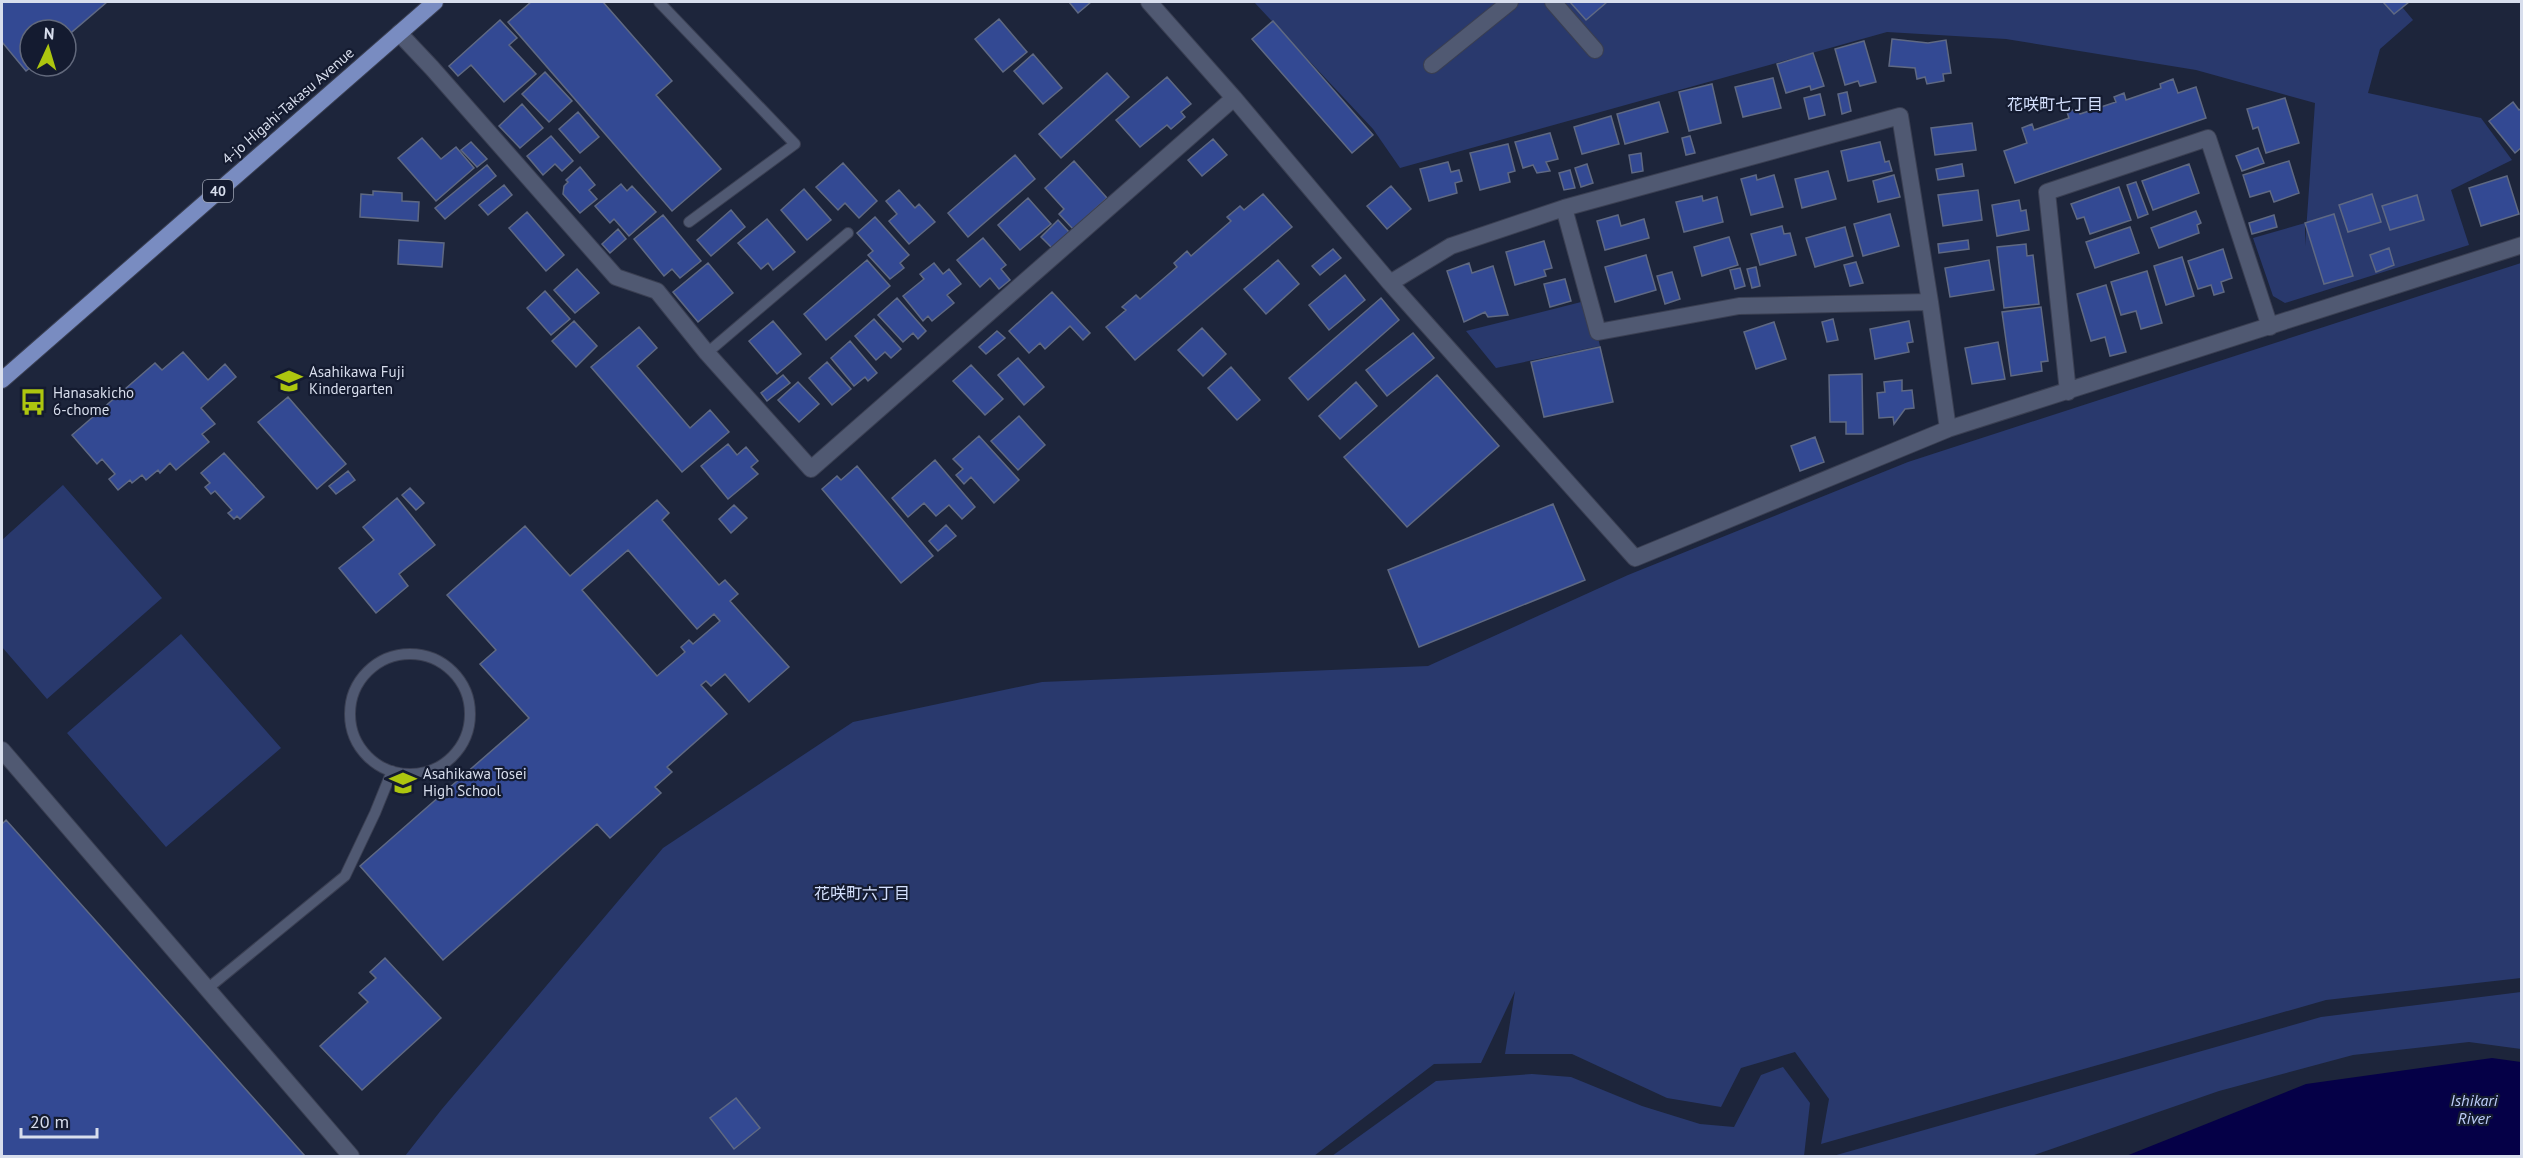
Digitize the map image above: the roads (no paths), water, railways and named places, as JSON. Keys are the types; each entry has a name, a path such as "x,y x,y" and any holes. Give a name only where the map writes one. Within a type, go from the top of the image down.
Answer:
{"highway":[{"name":"4-jo Higahi-Takasu Avenue","path":"2,380 435,2"}],"street":[{"path":"1149,2 1234,98 1390,283 1635,558 1948,429 2522,245"},
{"path":"1432,65 1510,2"},
{"path":"1553,2 1595,50"},
{"path":"399,33 616,277 657,291 707,353 811,470 1234,98"},
{"path":"1390,283 1451,246 1564,208 1900,116 1948,429"},
{"path":"2068,392 2047,192 2208,138 2270,327"},
{"path":"1564,208 1598,332 1739,306 1930,302"},
{"path":"2,750 351,1156"}],"lane":[{"path":"659,2 795,144 689,222"},
{"path":"707,353 848,233"},
{"path":"407,654 430,657 444,664 465,688 470,711 467,734 460,748 437,768 414,773 392,771 377,764 365,754 356,741 351,726 350,710 353,695 360,681 370,669 384,660 407,654"},
{"path":"207,989 345,876 392,771"}],"water":[{"name":"Ishikari River","path":"2492,1058 2521,1062 2521,1156 2126,1156 2306,1084"}],"place":[{"name":"Asahikawa Fuji Kindergarten","path":"289,381"},
{"name":"Hanasakicho 6-chome","path":"33,402"},
{"name":"Asahikawa Tosei High School","path":"403,783"}],"district":[{"name":"花咲町七丁目","path":"2055,104"},
{"name":"花咲町六丁目","path":"862,893"}]}
